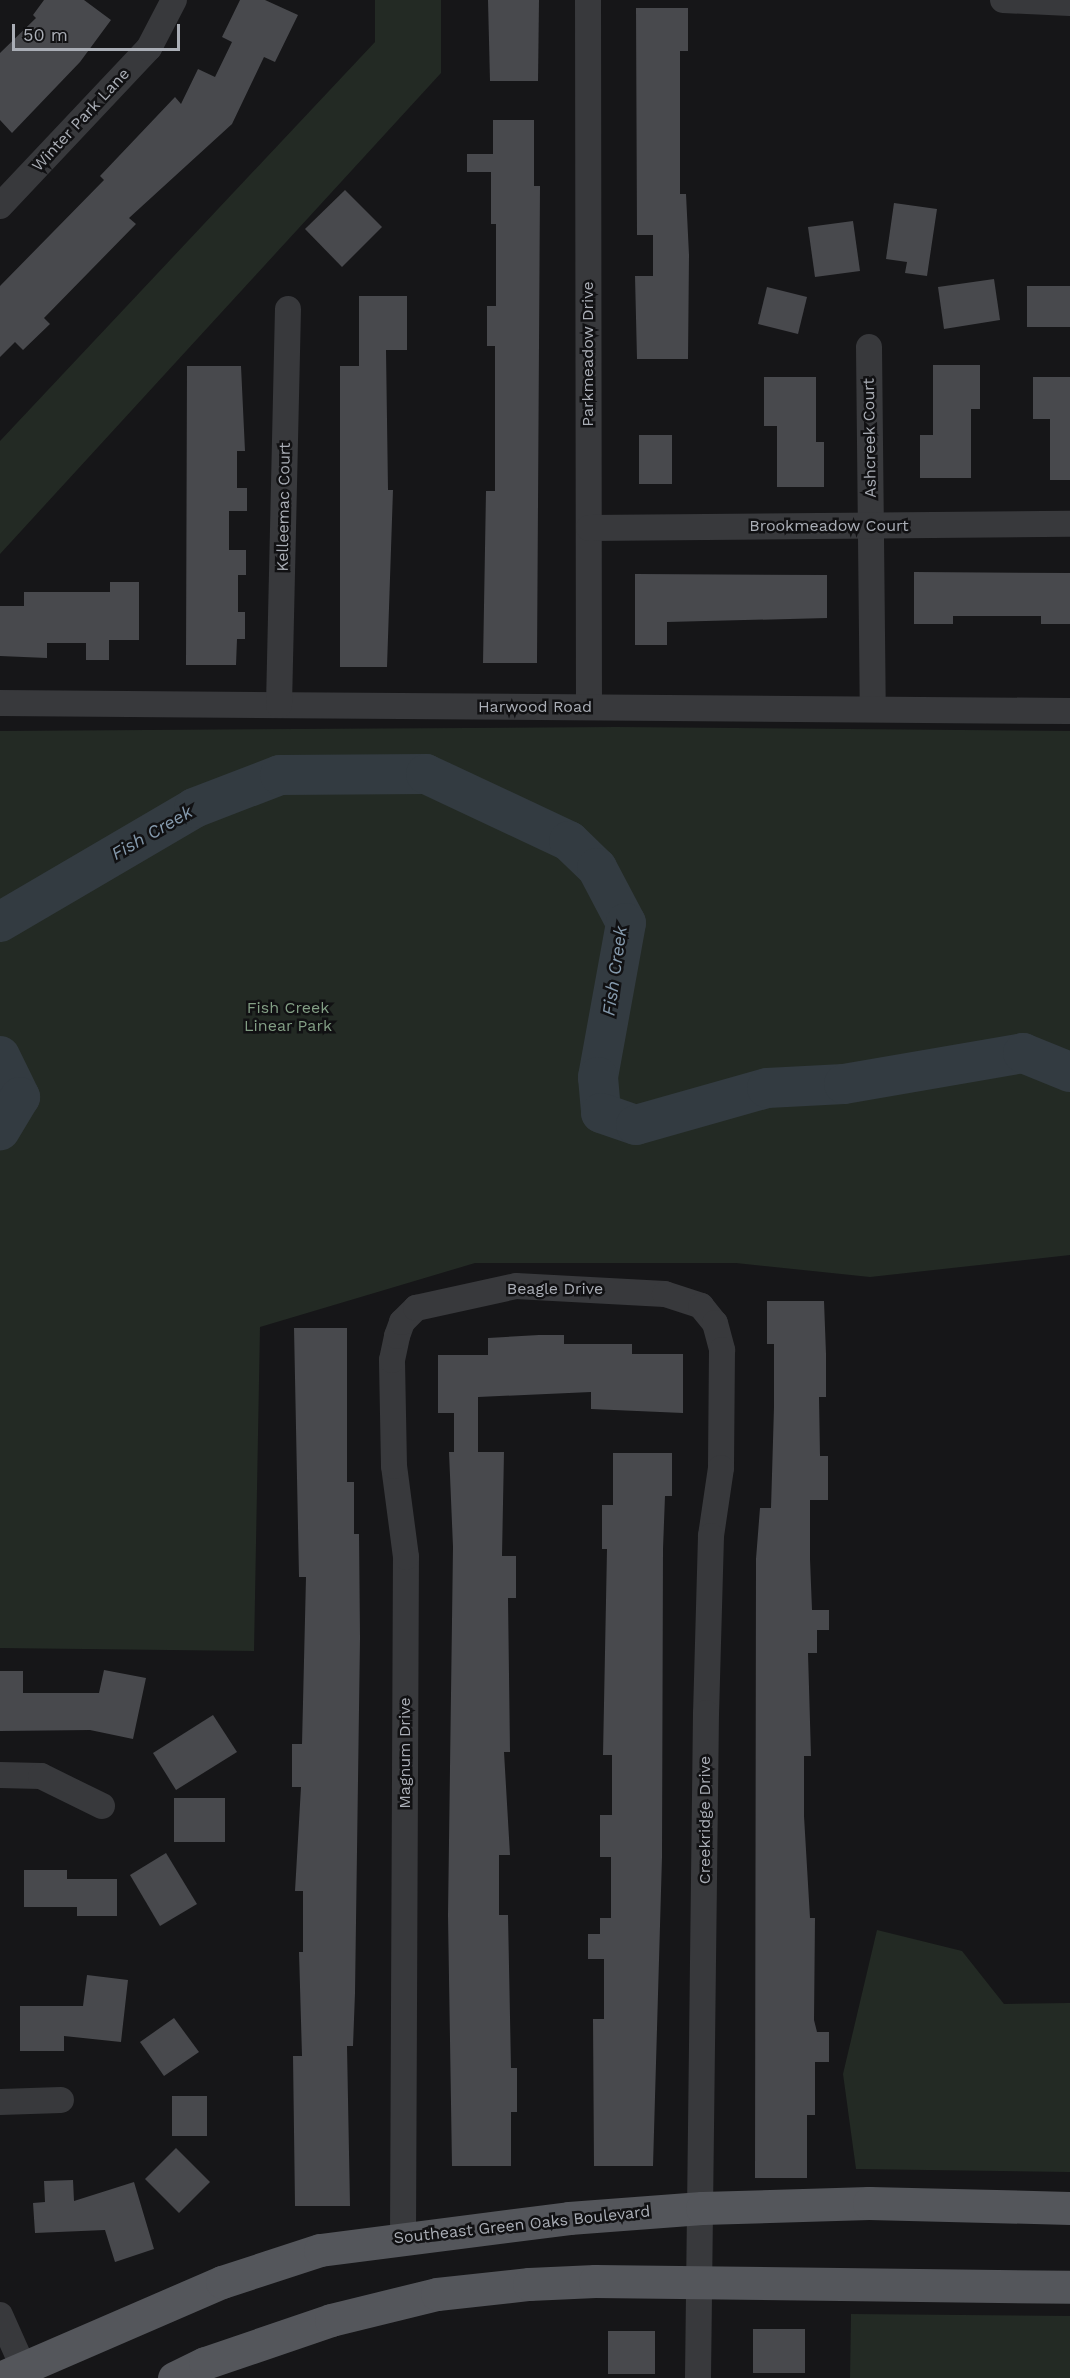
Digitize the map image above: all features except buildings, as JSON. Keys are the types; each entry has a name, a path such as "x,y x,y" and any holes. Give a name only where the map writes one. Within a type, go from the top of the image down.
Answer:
{"main road":[{"name":"Southeast Green Oaks Boulevard","path":"17,2375 142,2314 258,2269 320,2250 404,2237 702,2208 869,2203 1070,2208"},
{"path":"174,2378 205,2363 331,2320 437,2294 595,2281 1070,2287"}],"street":[{"name":"Winter Park Lane","path":"0,206 149,48 174,0"},
{"name":"Parkmeadow Drive","path":"588,0 589,707"},
{"path":"1003,0 1070,3"},
{"name":"Kelleemac Court","path":"279,705 288,309"},
{"name":"Ashcreek Court","path":"869,347 873,709"},
{"name":"Brookmeadow Court","path":"589,528 1070,524"},
{"name":"Harwood Road","path":"0,703 1070,711"},
{"name":"Beagle Drive","path":"445,1298 516,1286 665,1294"},
{"name":"Creekridge Drive","path":"665,1294 700,1306 715,1323 722,1350 721,1468 711,1536 706,1713 702,2208 698,2378"},
{"name":"Magnum Drive","path":"404,2237 406,1557 394,1466 392,1360 402,1322 416,1308 445,1298"},
{"path":"0,1775 41,1776 102,1806"},
{"path":"0,2102 61,2100"},
{"path":"0,2315 17,2375"}],"green space":[{"path":"375,0 441,0 441,73 0,554 0,441 375,42"},
{"name":"Fish Creek Linear Park","path":"616,727 1070,731 1070,1255 870,1277 736,1263 475,1263 260,1327 254,1651 0,1648 0,731"},
{"path":"877,1930 962,1951 1004,2004 1070,2003 1070,2172 856,2169 843,2074"},
{"path":"851,2314 1070,2316 1070,2378 850,2378"}],"waterway":[{"name":"Fish Creek","path":"0,922 194,808 280,775 426,774 569,841 597,868 626,923 598,1077 601,1113 636,1125 767,1088 844,1084 1023,1053 1070,1072"},
{"name":"Fish Creek","path":"0,1056 20,1097 0,1130"}]}
